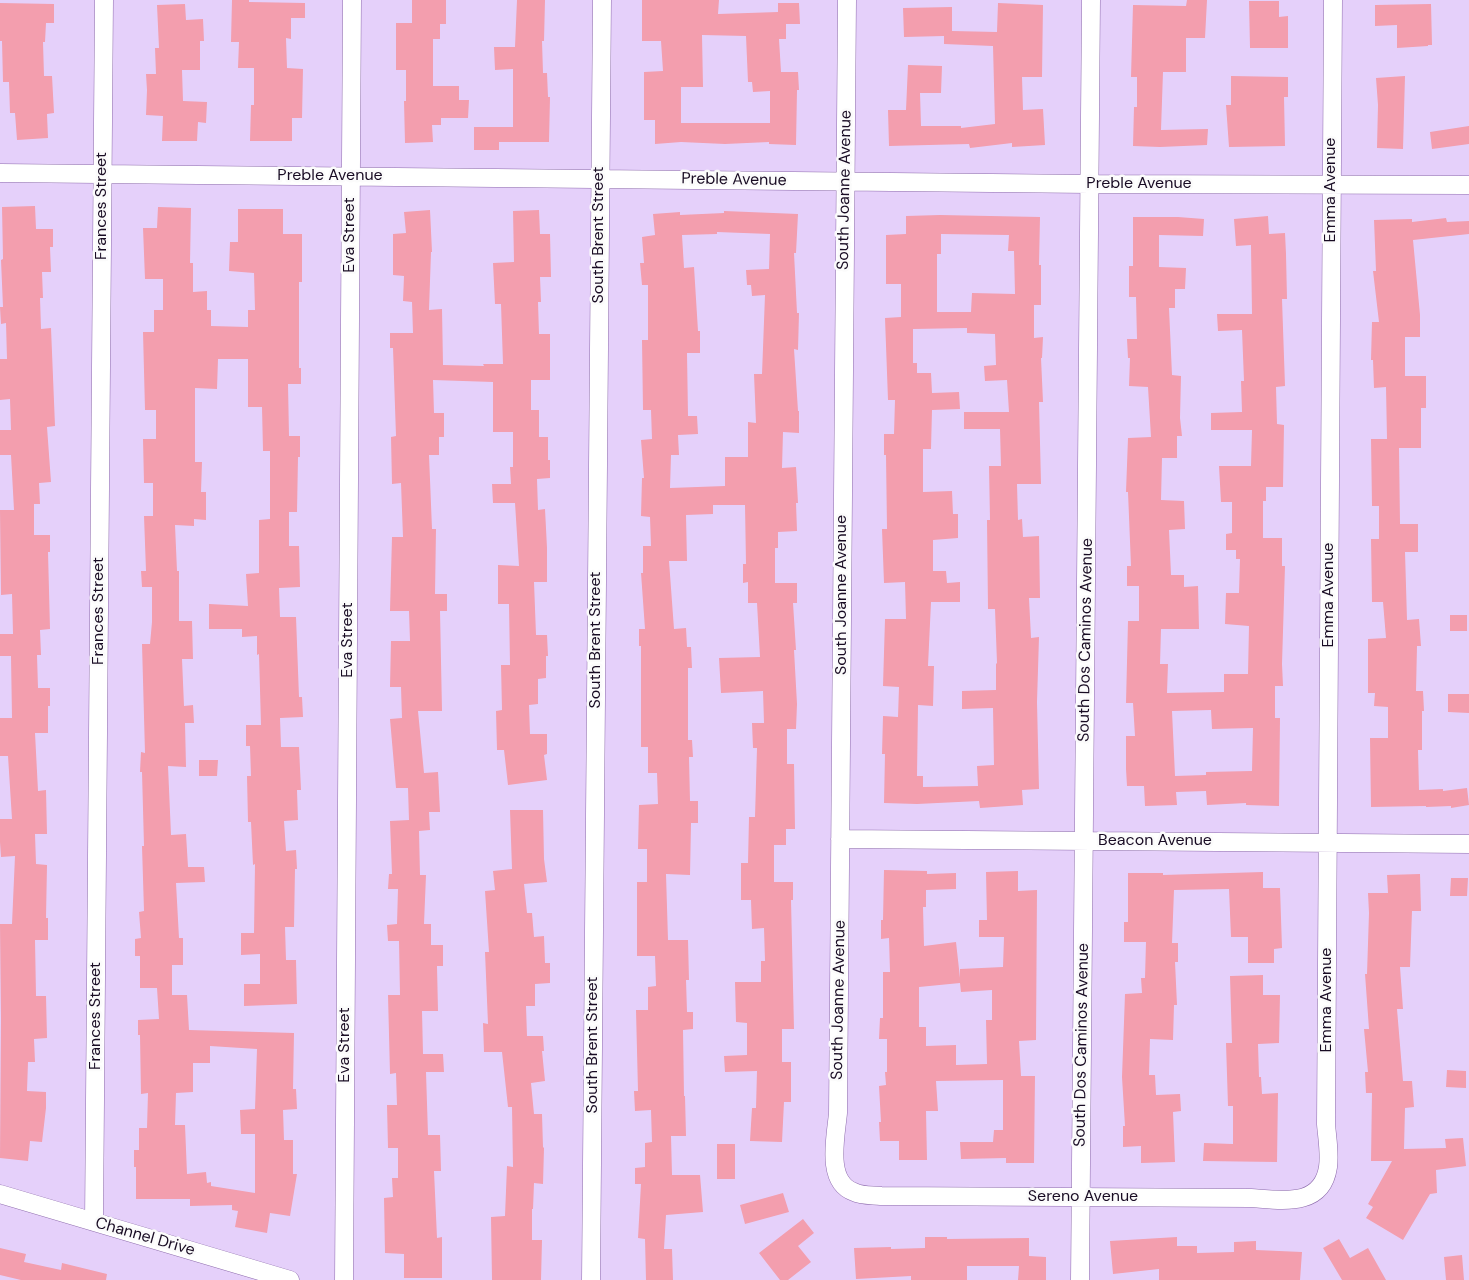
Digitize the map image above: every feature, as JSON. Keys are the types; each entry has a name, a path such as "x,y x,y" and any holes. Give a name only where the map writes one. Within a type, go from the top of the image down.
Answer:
{"street":[{"name":"Frances Street","path":"94,1222 104,0"},
{"name":"Eva Street","path":"344,1280 352,0"},
{"name":"South Brent Street","path":"591,1280 602,0"},
{"name":"South Joanne Avenue","path":"845,1188 837,1174 834,1156 838,1113 847,0"},
{"name":"South Dos Caminos Avenue","path":"1080,1280 1091,0"},
{"name":"Emma Avenue","path":"1319,1188 1324,1180 1328,1166 1326,1124 1333,0"},
{"name":"Preble Avenue","path":"0,174 600,178 1090,184 1469,185"},
{"name":"Beacon Avenue","path":"840,839 1469,844"},
{"name":"Sereno Avenue","path":"845,1188 853,1192 881,1196 1251,1198 1289,1200 1305,1197 1314,1193 1319,1188"},
{"name":"Channel Drive","path":"0,1194 290,1280"}],"building":[{"path":"232,0 305,3 305,18 291,18 291,39 286,38 287,68 303,69 302,118 292,118 292,141 250,141 251,105 254,105 254,68 238,68 239,42 231,42"},
{"path":"412,0 446,0 446,24 440,24 440,39 433,39 433,86 459,86 459,100 469,100 468,118 441,118 441,125 432,125 433,142 405,143 404,101 406,101 406,70 396,70 396,23 412,23"},
{"path":"517,0 545,0 544,41 542,41 543,73 547,73 548,97 550,97 549,142 499,142 499,150 474,150 474,127 513,127 513,69 495,70 494,47 515,47"},
{"path":"642,0 719,0 718,14 778,12 778,3 799,3 800,24 786,24 786,39 779,39 781,72 798,72 796,145 769,144 769,142 725,144 681,142 655,144 655,120 644,120 644,72 663,71 661,41 642,41","holes":["702,35 746,36 748,82 752,82 753,92 770,91 770,123 681,123 681,87 703,87"]},
{"path":"1187,0 1207,0 1205,38 1186,38 1186,72 1163,72 1161,130 1208,129 1207,145 1133,146 1134,107 1137,107 1137,77 1131,77 1133,5 1186,6"},
{"path":"1249,1 1279,1 1279,17 1288,16 1288,48 1250,48"},
{"path":"0,3 54,4 54,23 46,23 45,42 43,42 44,76 52,76 54,113 47,114 48,138 17,140 15,113 10,113 9,82 3,82"},
{"path":"998,3 1043,5 1042,77 1022,77 1023,110 1043,109 1045,145 1012,147 1012,143 970,148 969,144 889,146 888,110 906,110 908,65 942,66 941,93 920,93 921,126 961,126 961,128 995,124 993,46 944,44 944,36 904,37 903,8 952,7 952,31 997,32"},
{"path":"185,4 186,20 203,19 204,41 200,41 200,70 182,70 183,101 207,102 206,123 198,122 197,141 162,141 163,116 146,115 146,74 156,74 155,48 159,48 157,5"},
{"path":"1431,4 1432,45 1397,48 1397,25 1375,26 1375,5"},
{"path":"1231,76 1288,77 1288,97 1284,97 1285,146 1229,147 1226,105 1231,105"},
{"path":"1405,76 1403,149 1377,148 1378,105 1376,78"},
{"path":"1469,126 1469,144 1432,149 1430,132"},
{"path":"35,206 36,229 53,229 53,247 50,247 51,272 42,272 43,298 40,298 41,329 51,328 55,426 47,427 51,482 39,483 40,504 34,504 34,535 50,535 50,552 48,552 50,629 40,630 41,655 37,655 38,688 50,688 48,733 35,733 38,791 46,790 47,834 35,834 36,864 47,865 46,918 48,918 48,940 35,940 36,996 46,996 47,1038 34,1039 35,1062 28,1062 27,1091 46,1092 46,1108 42,1142 30,1141 28,1161 0,1158 0,924 12,924 15,856 1,857 0,842 0,819 12,819 8,756 0,756 0,718 12,718 11,656 0,656 0,634 13,634 12,594 1,595 0,510 14,510 11,455 0,455 0,430 11,430 10,399 0,400 0,359 7,359 6,323 1,324 0,307 3,307 1,260 3,259 2,207"},
{"path":"158,207 191,208 190,263 193,263 193,292 207,291 207,310 211,310 211,326 248,327 248,310 255,310 254,273 229,271 230,242 238,242 238,209 283,209 283,234 302,234 302,282 299,282 299,368 301,368 301,384 288,384 289,436 300,436 297,512 289,512 289,546 299,546 300,587 279,588 280,617 296,617 299,697 302,697 303,717 280,718 281,747 299,747 301,790 297,790 298,820 284,821 286,851 296,850 294,927 285,927 286,960 296,960 297,1004 244,1006 244,984 260,984 260,954 241,955 241,933 254,933 255,864 253,865 251,822 248,822 247,776 251,776 250,746 246,746 246,725 261,725 259,654 257,655 257,636 242,637 242,629 209,629 209,604 248,606 246,574 259,573 259,520 270,519 270,451 263,451 262,407 248,407 248,359 218,359 217,389 195,388 195,462 202,462 201,492 206,492 206,520 194,519 194,526 175,525 177,571 179,571 179,621 192,621 193,659 182,659 184,706 193,705 194,723 185,723 186,767 168,766 171,835 186,834 188,867 204,867 205,882 176,883 179,938 183,938 183,965 172,965 172,995 187,995 189,1030 294,1033 293,1089 296,1089 297,1109 283,1110 284,1140 293,1140 293,1174 297,1174 290,1216 270,1213 267,1233 235,1227 238,1211 232,1210 232,1205 190,1206 190,1199 136,1199 134,1150 139,1150 139,1128 147,1128 148,1093 141,1094 138,1020 159,1019 157,988 140,988 140,956 135,956 135,939 141,938 139,912 144,911 142,772 140,772 141,752 145,753 142,644 150,644 152,622 152,587 142,587 141,571 146,571 144,516 153,516 153,483 144,483 143,439 156,439 156,410 145,410 143,332 154,332 154,310 163,310 163,279 145,279 143,228 157,228","holes":["210,1046 257,1049 255,1109 240,1110 241,1134 255,1134 255,1193 211,1186 211,1182 207,1183 206,1172 187,1174 185,1125 175,1125 176,1093 193,1092 193,1063 210,1063"]},
{"path":"430,210 432,252 429,310 442,309 443,365 484,366 483,364 503,364 501,304 495,304 493,263 514,262 513,211 539,210 540,234 550,234 551,277 540,277 541,302 538,302 539,334 550,334 550,380 531,380 531,410 539,410 539,437 548,437 548,460 550,460 550,478 537,479 538,510 545,509 547,582 534,582 536,635 547,635 548,656 546,656 546,678 538,679 538,704 529,705 530,734 547,734 547,754 544,755 547,780 508,785 504,750 497,750 496,711 502,710 501,665 510,665 509,604 498,604 498,565 519,566 515,503 493,503 492,484 511,484 510,467 513,467 513,432 493,432 493,382 433,380 434,413 444,413 444,437 439,437 439,455 429,455 432,529 436,529 435,594 447,594 447,611 440,611 442,711 418,711 424,773 438,772 440,812 429,812 430,830 419,831 420,875 426,875 424,924 431,924 431,945 443,945 443,966 437,966 438,1011 422,1011 423,1054 443,1054 444,1072 426,1072 428,1135 440,1135 441,1171 434,1171 437,1238 442,1237 442,1278 404,1278 404,1254 385,1253 384,1198 393,1197 392,1178 398,1178 398,1148 388,1148 387,1105 397,1105 396,1073 390,1074 388,995 400,995 399,941 388,941 387,925 397,924 398,889 388,889 389,874 392,874 390,821 409,820 408,788 396,788 390,719 402,718 401,687 390,687 391,641 410,641 409,611 390,611 392,537 403,537 401,483 392,484 391,437 396,436 393,348 390,348 390,333 413,333 412,302 403,301 404,276 393,275 393,234 406,233 404,212"},
{"path":"724,211 798,214 796,253 794,253 797,313 799,313 798,350 794,349 799,433 783,432 782,468 796,467 797,531 778,532 778,548 775,548 775,583 797,583 797,603 793,603 796,650 794,650 797,704 796,729 787,729 787,764 794,764 795,829 786,829 786,845 774,845 774,882 793,882 793,900 791,900 794,1029 782,1029 782,1062 791,1062 791,1102 784,1102 782,1142 750,1141 752,1108 756,1108 757,1071 725,1072 724,1056 747,1055 747,1023 736,1022 735,982 761,982 761,961 765,961 764,928 752,929 751,900 741,900 741,863 748,863 749,817 755,817 757,748 753,748 752,723 764,723 763,691 721,693 719,658 760,657 757,603 748,603 748,582 743,583 743,564 746,564 745,505 713,505 713,514 686,515 687,561 669,561 674,629 686,628 687,647 691,647 692,668 688,668 688,740 692,740 693,757 689,757 690,801 698,801 698,823 691,823 690,875 666,874 668,940 688,940 689,980 686,980 687,1012 693,1012 693,1029 683,1030 686,1136 671,1136 672,1175 700,1175 703,1212 666,1215 664,1249 672,1249 673,1280 646,1280 645,1239 638,1238 641,1184 635,1184 635,1168 645,1167 645,1143 652,1142 651,1110 635,1111 634,1091 638,1091 636,1010 648,1010 648,987 656,986 655,956 637,956 637,882 647,882 647,849 638,849 639,805 658,804 657,773 648,773 648,747 641,747 641,646 639,646 639,629 645,629 641,573 643,573 643,546 651,546 650,517 641,516 642,478 644,478 641,440 652,439 651,410 643,410 642,340 648,340 648,285 642,285 640,263 644,263 642,237 655,235 653,214 680,212 680,215 724,213","holes":["717,232 770,234 769,269 746,270 747,285 751,285 752,296 765,295 762,374 754,374 756,423 748,422 748,457 725,457 725,486 670,488 671,455 679,455 678,435 698,434 697,416 688,416 687,353 700,353 700,331 698,331 694,267 684,268 682,235 717,234"]},
{"path":"906,216 1040,217 1039,265 1041,265 1041,305 1034,305 1034,338 1043,337 1041,358 1043,402 1039,402 1041,484 1017,484 1018,520 1022,519 1023,537 1039,536 1040,598 1029,598 1031,638 1039,637 1037,702 1039,789 1022,790 1023,805 980,808 979,801 917,804 884,803 885,754 882,754 883,716 898,717 899,687 883,686 885,619 906,619 905,582 884,583 882,529 887,529 884,434 894,434 895,400 888,400 885,318 901,317 901,284 886,284 886,235 906,234","holes":["941,234 1009,235 1008,251 1014,251 1015,294 972,293 971,312 937,312 937,254 941,254","967,328 967,333 995,334 996,365 984,366 985,381 1007,380 1009,412 964,412 964,429 1000,429 1001,466 989,466 990,520 987,520 988,609 995,609 996,690 962,691 962,709 993,708 994,765 977,766 978,786 923,787 923,776 917,776 918,705 933,706 934,666 928,666 931,602 960,602 960,582 947,583 946,571 933,571 933,540 958,538 958,514 953,514 952,491 923,492 923,449 931,449 932,410 960,409 959,392 932,393 931,373 917,373 917,363 913,363 913,329"]},
{"path":"1268,216 1269,234 1285,233 1287,299 1282,299 1285,386 1276,387 1277,424 1284,425 1283,487 1266,487 1266,501 1263,501 1263,538 1282,538 1282,566 1285,566 1283,686 1275,686 1275,718 1280,718 1279,806 1246,805 1246,803 1207,805 1206,791 1176,792 1177,805 1145,806 1144,786 1127,786 1126,769 1126,736 1135,736 1133,703 1126,703 1128,621 1139,621 1139,586 1127,586 1127,566 1131,566 1128,492 1126,492 1128,438 1151,437 1148,387 1129,386 1130,358 1128,358 1127,339 1137,339 1136,297 1129,297 1129,266 1133,266 1133,217 1204,219 1203,236 1159,235 1159,267 1186,268 1185,289 1175,289 1175,308 1169,308 1172,375 1181,376 1180,418 1182,436 1177,436 1177,458 1162,458 1161,500 1184,501 1185,529 1169,530 1171,575 1184,575 1184,587 1198,586 1199,629 1161,629 1160,664 1168,664 1167,693 1224,692 1224,674 1248,674 1249,626 1225,624 1226,593 1239,593 1240,559 1236,559 1236,550 1226,550 1226,534 1232,533 1232,502 1221,502 1219,466 1251,466 1252,430 1211,430 1211,413 1242,412 1241,381 1244,381 1242,330 1218,331 1217,314 1252,314 1251,245 1236,246 1234,219","holes":["1211,710 1212,729 1253,728 1252,771 1206,772 1206,775 1175,776 1172,711"]},
{"path":"1446,218 1447,222 1469,221 1469,234 1413,240 1420,315 1420,337 1405,337 1405,376 1426,376 1426,408 1421,408 1421,448 1399,448 1400,524 1418,524 1418,552 1405,552 1407,620 1419,619 1421,646 1417,646 1416,691 1423,691 1424,711 1422,711 1422,750 1418,750 1419,790 1443,789 1443,791 1467,788 1469,805 1451,808 1451,806 1371,807 1370,738 1388,738 1388,707 1374,706 1375,693 1368,693 1368,639 1386,638 1383,602 1372,602 1371,539 1379,539 1379,506 1372,506 1371,439 1387,439 1386,387 1374,388 1373,360 1371,360 1372,322 1379,322 1373,271 1376,271 1374,220 1412,219 1412,222"},
{"path":"1450,615 1467,615 1467,631 1450,631"},
{"path":"1448,694 1469,694 1469,713 1448,712"},
{"path":"199,760 218,760 217,776 199,776"},
{"path":"510,810 543,810 544,859 547,882 524,884 527,913 532,913 534,937 544,936 545,963 550,963 550,983 535,984 535,1006 526,1006 527,1036 543,1036 544,1051 542,1051 545,1081 531,1083 534,1114 542,1114 544,1148 543,1184 534,1183 532,1209 532,1240 542,1240 541,1280 492,1280 491,1217 505,1216 507,1166 513,1167 512,1107 508,1107 502,1052 484,1052 483,1023 488,1024 485,952 489,952 485,891 495,890 493,871 512,869"},
{"path":"884,870 927,871 927,874 956,873 956,889 926,890 926,907 923,907 924,946 956,942 960,978 960,969 1003,967 1004,937 979,937 979,920 987,920 986,872 1018,871 1018,891 1037,890 1036,1040 1019,1041 1021,1076 1035,1076 1034,1163 1006,1163 1006,1158 961,1159 960,1142 993,1142 994,1130 1003,1130 1003,1080 936,1081 938,1111 926,1111 927,1160 899,1160 899,1141 880,1141 879,1086 886,1085 887,1039 879,1039 880,1018 883,1018 883,972 890,972 889,938 881,939 881,920 883,920","holes":["960,983 961,992 992,990 992,1020 986,1020 987,1064 956,1065 956,1045 926,1046 926,1027 919,1027 919,987"]},
{"path":"1263,872 1263,888 1280,888 1282,948 1274,949 1274,963 1248,963 1248,937 1231,937 1229,889 1174,890 1172,943 1178,943 1178,962 1175,962 1177,1005 1174,1005 1173,1040 1150,1039 1149,1075 1155,1075 1156,1095 1180,1094 1181,1111 1173,1112 1175,1162 1141,1163 1141,1146 1123,1147 1123,1126 1125,1126 1122,1077 1125,994 1142,993 1141,978 1145,978 1146,942 1124,942 1124,922 1128,922 1128,873 1163,873 1163,875"},
{"path":"1420,874 1421,911 1412,911 1410,967 1400,967 1403,1009 1397,1009 1403,1081 1412,1081 1414,1107 1405,1108 1404,1149 1446,1148 1445,1139 1463,1138 1466,1166 1436,1170 1437,1193 1430,1194 1403,1240 1366,1218 1373,1207 1368,1204 1392,1161 1371,1161 1372,1093 1366,1093 1365,1072 1368,1072 1364,1029 1369,1029 1365,974 1367,974 1368,893 1388,893 1387,875"},
{"path":"1451,878 1468,878 1467,896 1450,896"},
{"path":"1263,975 1263,995 1280,995 1279,1043 1258,1044 1259,1077 1261,1077 1262,1094 1278,1093 1277,1162 1203,1161 1204,1143 1233,1144 1233,1106 1228,1106 1226,1043 1232,1043 1230,976"},
{"path":"1447,1070 1466,1071 1466,1088 1446,1087"},
{"path":"717,1144 735,1144 735,1179 717,1179"},
{"path":"783,1193 789,1212 745,1224 740,1205"},
{"path":"803,1219 814,1233 798,1246 811,1262 788,1280 780,1280 759,1253"},
{"path":"925,1237 947,1237 947,1239 1029,1238 1029,1256 1046,1257 1046,1280 1018,1280 1019,1266 967,1266 967,1280 911,1280 911,1276 856,1279 854,1248 925,1248"},
{"path":"1177,1237 1177,1246 1197,1246 1197,1253 1234,1252 1234,1242 1256,1241 1256,1250 1302,1252 1300,1280 1159,1280 1159,1269 1113,1274 1110,1241"},
{"path":"1339,1239 1350,1258 1368,1248 1386,1280 1342,1280 1323,1248"},
{"path":"0,1248 26,1254 24,1262 61,1270 62,1263 107,1274 106,1280 21,1280 0,1275"},
{"path":"1462,1255 1464,1280 1446,1280 1444,1257"}]}
